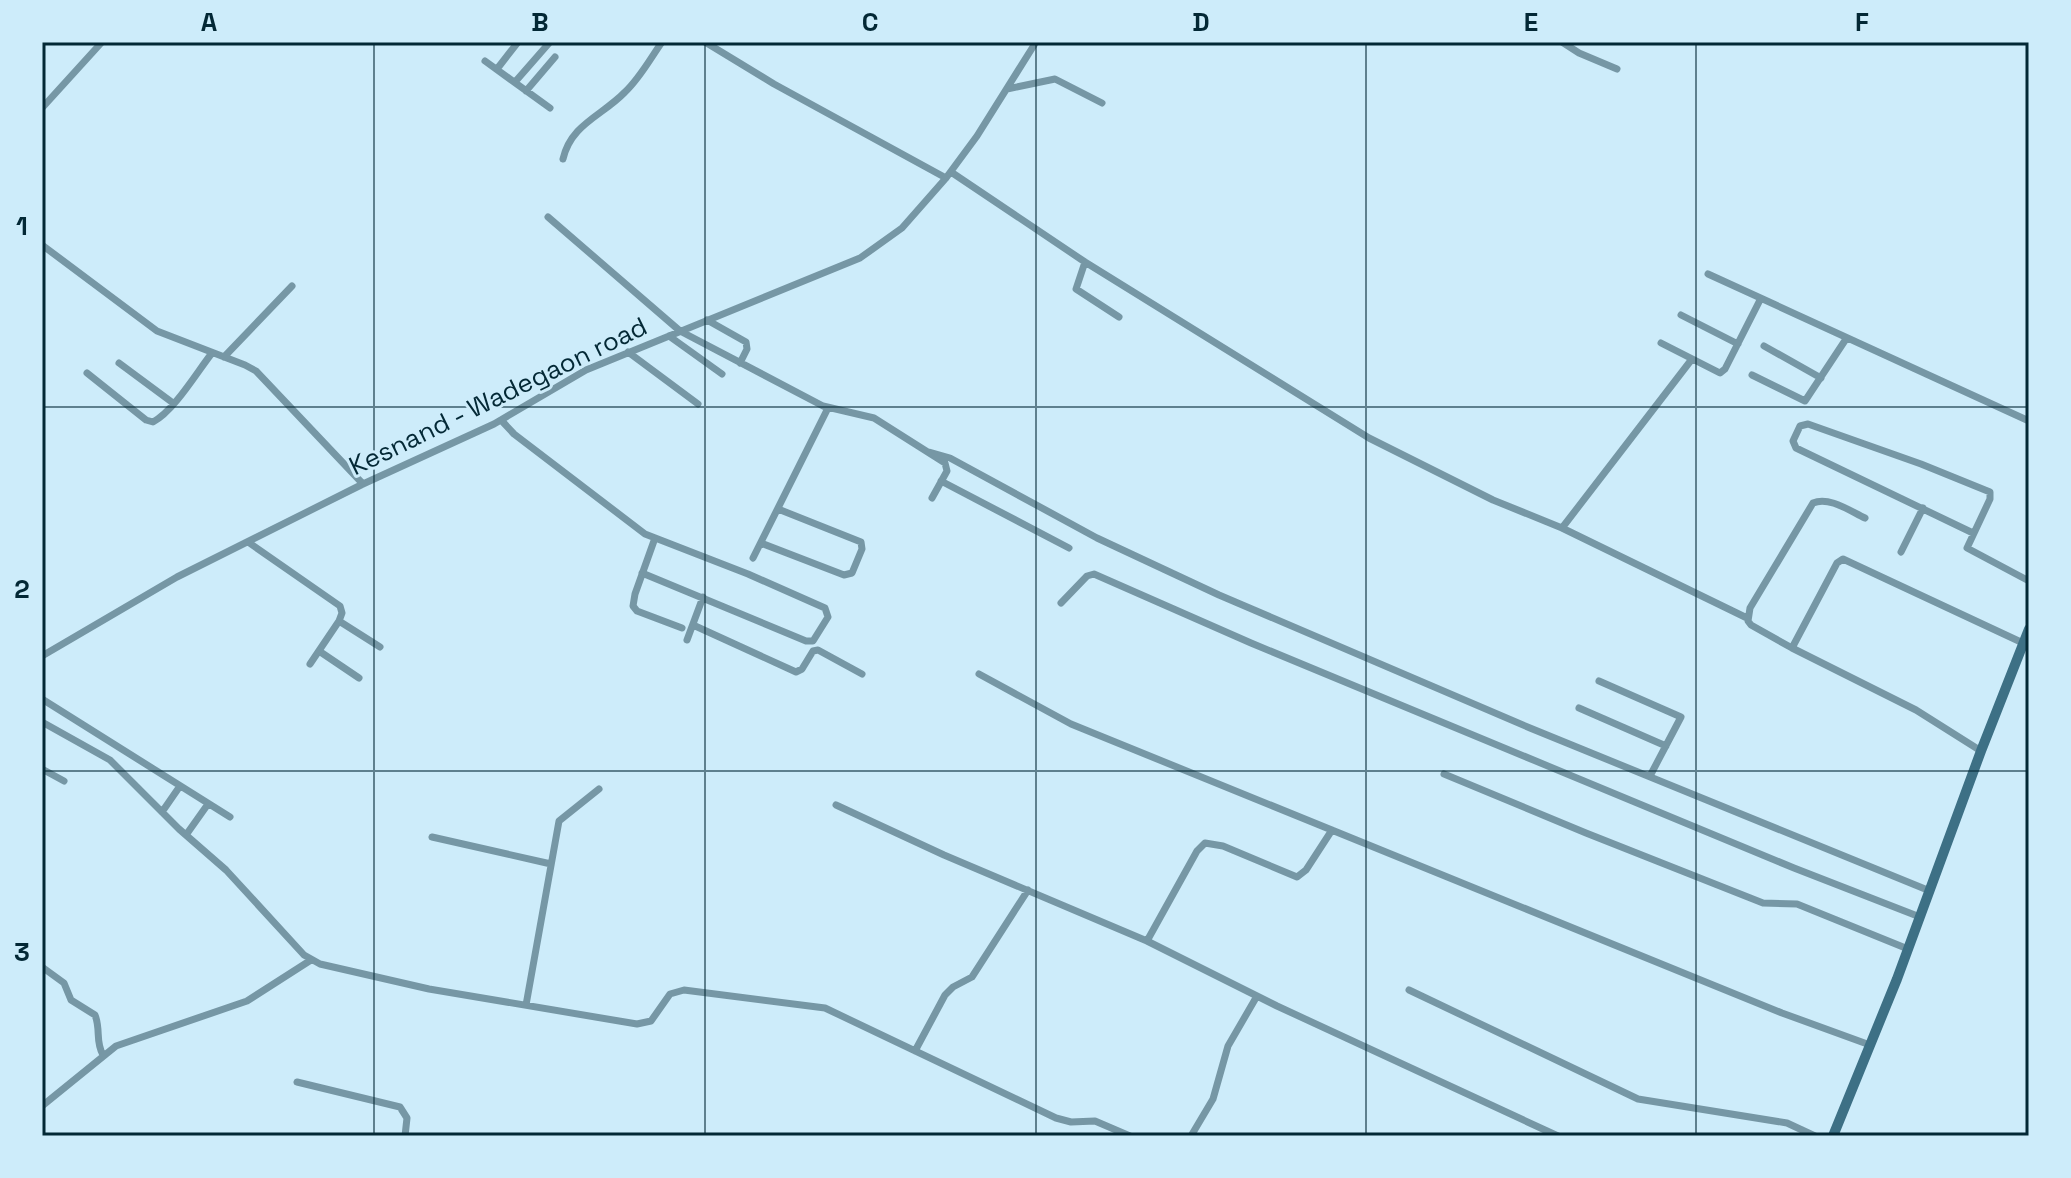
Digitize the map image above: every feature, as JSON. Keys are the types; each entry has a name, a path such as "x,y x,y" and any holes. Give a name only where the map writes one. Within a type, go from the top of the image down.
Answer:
{"main road":[{"path":"1833,1136 1908,949 2029,629"}],"street":[{"path":"42,108 102,42"},
{"path":"497,69 518,42"},
{"path":"515,82 550,42"},
{"path":"563,159 567,144 580,127 628,90 662,42"},
{"path":"705,42 774,84 948,175 1369,438 1493,500 1562,528 1747,618 1751,625 1906,704 1981,751"},
{"name":"Kesnand - Wadegaon road","path":"42,656 177,577 363,484 501,420 586,370 860,258 902,228 948,175 977,136 1036,42"},
{"path":"1562,42 1617,69"},
{"path":"526,91 555,57"},
{"path":"485,61 550,108"},
{"path":"1007,89 1055,79 1102,103"},
{"path":"548,217 680,331 828,408 874,418 947,465 932,498"},
{"path":"42,245 150,326 169,337 256,371 363,484"},
{"path":"1085,262 1076,289 1119,317"},
{"path":"1708,274 2029,421"},
{"path":"224,357 292,286"},
{"path":"1661,343 1720,373 1760,300"},
{"path":"1681,315 1738,344"},
{"path":"707,320 746,342 740,363"},
{"path":"669,336 722,374"},
{"path":"1752,375 1802,401 1806,400 1846,339"},
{"path":"1764,346 1821,378"},
{"path":"628,352 698,404"},
{"path":"87,373 146,420 153,422 173,403 212,353"},
{"path":"1562,528 1692,359"},
{"path":"119,363 173,403"},
{"path":"753,558 828,408"},
{"path":"501,420 514,434 629,522 655,538 825,608 828,617 818,636 806,641 642,573"},
{"path":"1973,533 1796,448 1793,441 1800,426 1808,424 1990,492 1992,496 1967,546 1971,552 2029,581"},
{"path":"929,452 950,458 1097,538 1219,595 1930,891"},
{"path":"941,481 1069,548"},
{"path":"1747,618 1813,503 1824,500 1865,518"},
{"path":"1901,552 1923,508"},
{"path":"761,543 844,575 852,573 862,549 861,542 778,509"},
{"path":"655,538 633,606 637,611 682,628"},
{"path":"248,542 340,606 342,613 339,621 310,664"},
{"path":"1792,648 1837,563 1843,559 2023,643"},
{"path":"1061,603 1087,576 1094,574 1251,643 1794,868 1920,917"},
{"path":"687,640 703,597"},
{"path":"339,621 380,647"},
{"path":"693,625 796,672 802,669 816,650"},
{"path":"811,641 816,650 862,674"},
{"path":"319,651 359,678"},
{"path":"979,674 1071,724 1782,1013 1870,1045"},
{"path":"1599,681 1680,716 1681,720 1650,776"},
{"path":"42,699 230,817"},
{"path":"1579,708 1666,746"},
{"path":"42,722 106,758 226,870 311,960 429,989 637,1024 651,1021 670,994 684,990 816,1005 1056,1118 1071,1122 1095,1121 1130,1136"},
{"path":"106,758 114,744"},
{"path":"42,769 64,781"},
{"path":"1444,774 1763,903 1797,904 1908,949"},
{"path":"162,812 180,786"},
{"path":"526,1005 559,821 599,789"},
{"path":"186,835 208,804"},
{"path":"836,805 944,855 1147,941 1257,996 1558,1136"},
{"path":"1147,941 1197,851 1205,843 1223,846 1297,877 1306,870 1332,830"},
{"path":"432,837 551,864"},
{"path":"915,1051 945,995 972,977 1028,890"},
{"path":"42,1106 103,1055 124,1042 247,1001 311,960"},
{"path":"42,967 64,983 71,1000 95,1015 100,1030 97,1042 103,1055"},
{"path":"1409,990 1638,1099 1778,1121 1815,1136"},
{"path":"1191,1136 1213,1099 1228,1046 1257,996"},
{"path":"297,1082 400,1107 407,1118 405,1136"}]}
